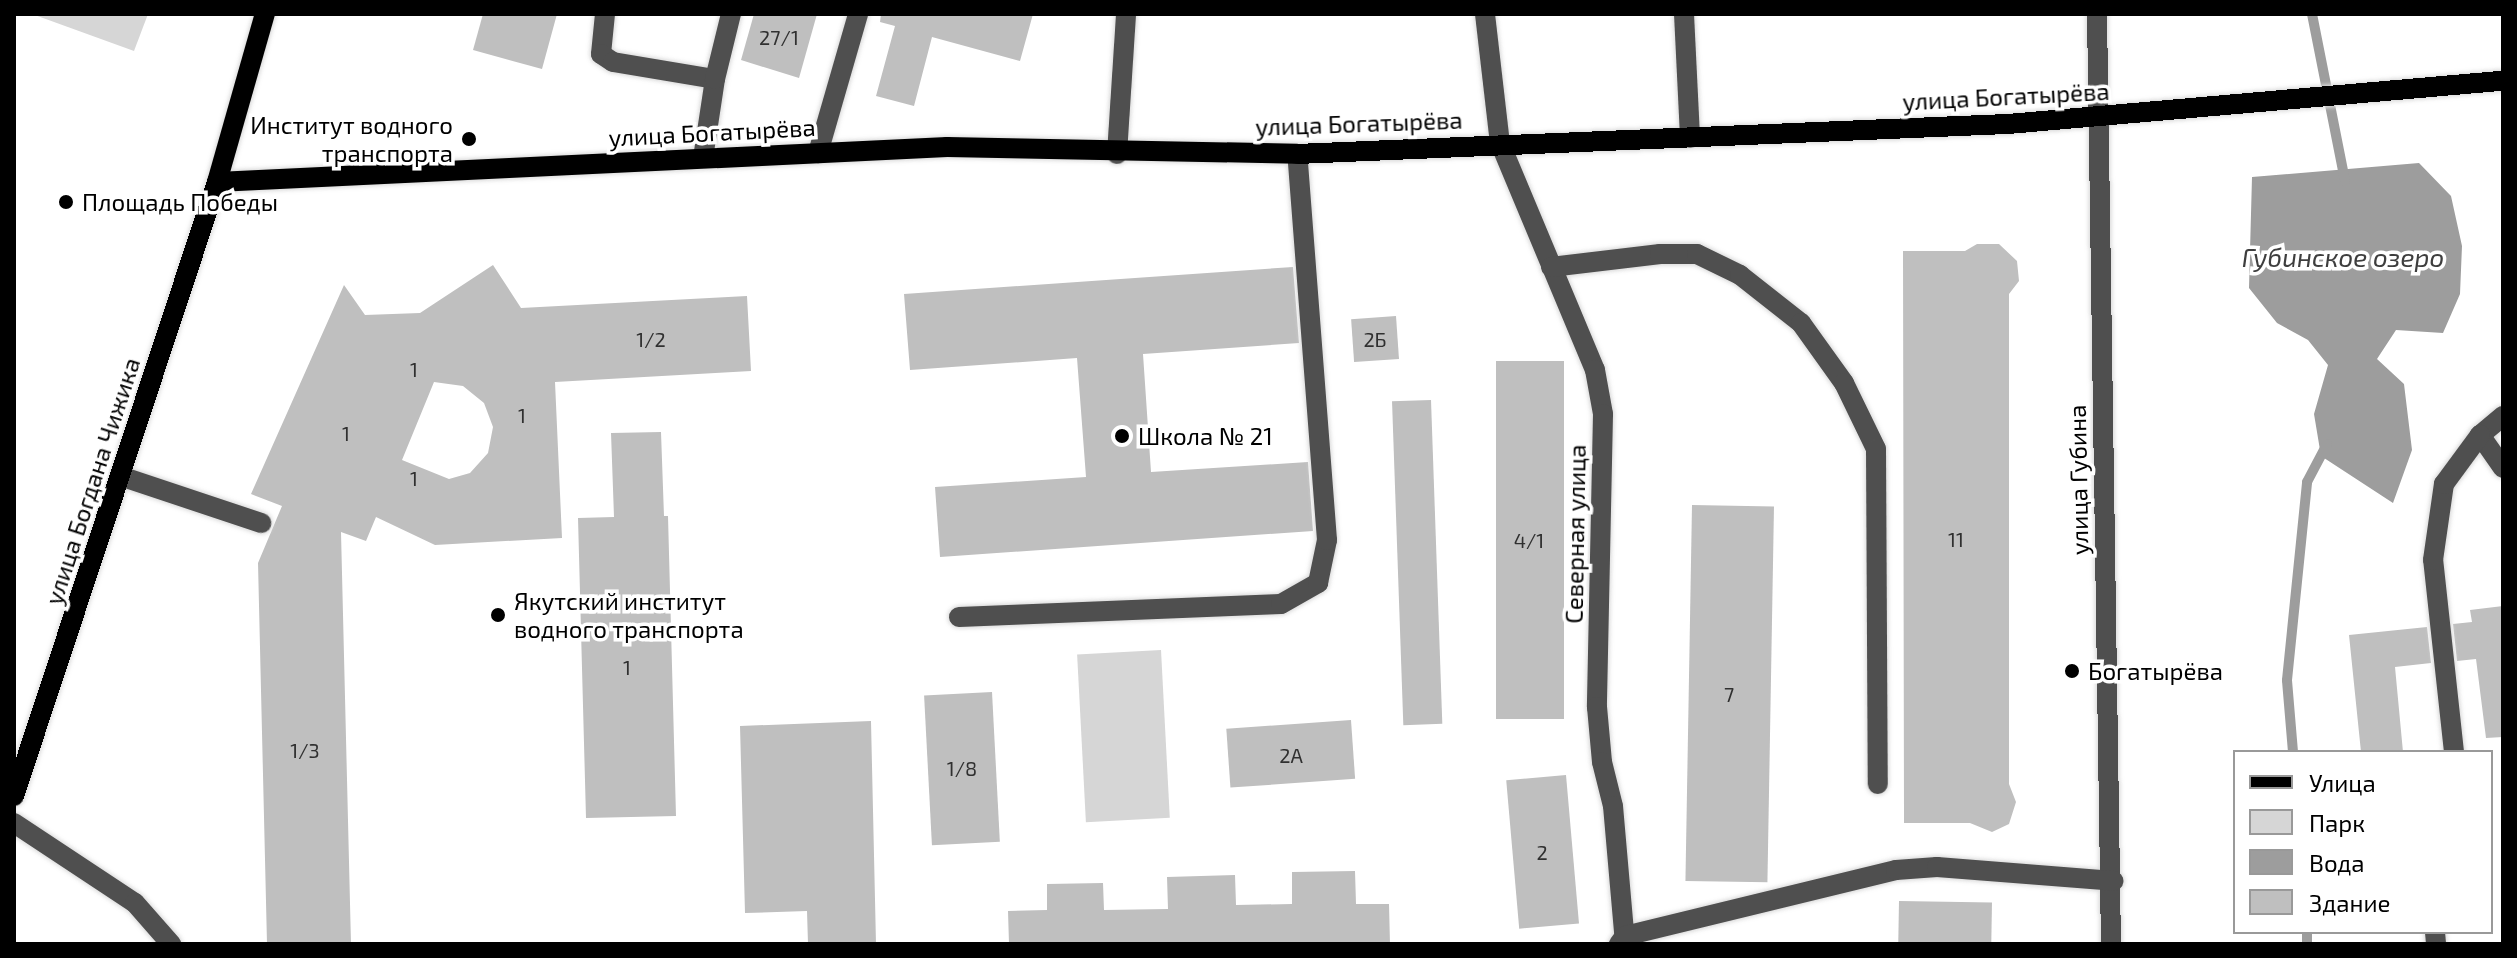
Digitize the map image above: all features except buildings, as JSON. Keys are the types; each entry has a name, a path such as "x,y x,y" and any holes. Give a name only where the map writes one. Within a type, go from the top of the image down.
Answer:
{"main road":[{"name":"улица Богдана Чижика","path":"14,796 217,182 265,14"},
{"name":"улица Богатырёва","path":"217,182 947,147 1117,154 1297,154 1500,143 1690,138 2095,117 2503,81"}],"street":[{"path":"605,14 601,54 613,62 715,79"},
{"path":"703,158 715,79 731,14"},
{"path":"818,153 858,14"},
{"path":"1117,154 1126,14"},
{"name":"Северная улица","path":"1485,14 1500,143 1595,370 1603,414 1597,707 1602,762 1613,806 1623,941"},
{"path":"1684,14 1690,138"},
{"name":"улица Губина","path":"2097,14 2095,117 2113,881 2111,944"},
{"path":"959,617 1281,604 1318,583 1327,540 1297,154"},
{"path":"1551,267 1697,254 1740,275 1801,323 1844,383 1876,449 1878,784"},
{"path":"2454,750 2433,560 2444,484 2480,435 2503,416"},
{"path":"2480,435 2503,468"},
{"path":"120,476 261,523"},
{"path":"14,823 135,903 171,944"},
{"path":"1623,941 1896,870 1937,867 2113,881"}],"green space":[{"path":"32,14 148,14 134,51"},
{"path":"1161,650 1170,818 1086,822 1077,654"}],"water":[{"name":"Губинское озеро","path":"2419,163 2451,196 2462,246 2460,294 2443,333 2396,330 2377,359 2404,384 2412,450 2393,503 2321,456 2314,414 2328,365 2308,340 2277,323 2249,288 2252,177"}],"waterway":[{"path":"2312,14 2345,181"},
{"path":"2293,750 2287,680 2307,482 2327,444"},
{"path":"2307,934 2307,944"}],"place":[{"name":"Институт водного транспорта","path":"469,139"},
{"name":"Площадь Победы","path":"66,202"},
{"name":"Школа № 21","path":"1122,436"},
{"name":"Якутский институт водного транспорта","path":"498,615"},
{"name":"Богатырёва","path":"2072,671"}]}
